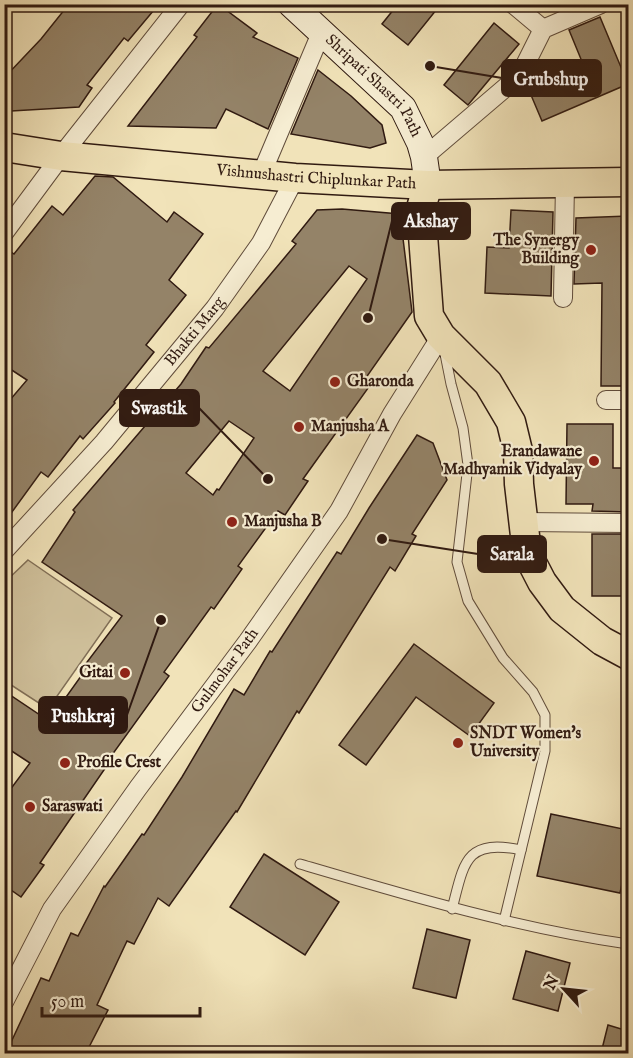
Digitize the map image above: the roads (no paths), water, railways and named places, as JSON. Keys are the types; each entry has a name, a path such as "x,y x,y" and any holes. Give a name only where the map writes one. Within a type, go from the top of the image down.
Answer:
{"main road":[{"name":"Vishnushastri Chiplunkar Path","path":"4,147 61,156 294,178 428,185 628,182"},
{"path":"428,185 439,208 447,314 441,336 488,383 511,422 518,451 527,553 543,582 562,609 602,641 628,655"}],"street":[{"path":"4,233 61,156 181,4"},
{"name":"Shripati Shastri Path","path":"291,4 403,108 420,143 428,185"},
{"path":"513,4 543,28"},
{"path":"424,158 520,75 543,28 601,4"},
{"path":"261,175 321,33"},
{"name":"Bhakti Marg","path":"4,551 104,442 215,308 261,243 294,178"},
{"path":"563,298 565,183"},
{"name":"Gulmohar Path","path":"4,1002 52,909 249,641 339,511 392,414 441,336"},
{"path":"606,400 628,400"},
{"path":"523,522 628,523"}],"lane":[{"path":"441,336 463,428 468,465 457,562 468,601 503,658 533,692 545,715 545,751 504,921"},
{"path":"453,909 464,865 472,856 489,846 521,850"},
{"path":"300,864 453,909 628,944"}],"place":[{"name":"Grubshup","path":"430,66"},
{"name":"The Synergy Building","path":"591,250"},
{"name":"Akshay","path":"368,318"},
{"name":"Gharonda","path":"335,382"},
{"name":"Manjusha A","path":"299,427"},
{"name":"Erandawane Madhyamik Vidyalay","path":"594,461"},
{"name":"Swastik","path":"268,479"},
{"name":"Manjusha B","path":"232,522"},
{"name":"Sarala","path":"382,539"},
{"name":"Pushkraj","path":"161,620"},
{"name":"Gitai","path":"125,673"},
{"name":"SNDT Women's University","path":"458,743"},
{"name":"Profile Crest","path":"65,763"},
{"name":"Saraswati","path":"30,807"}]}
